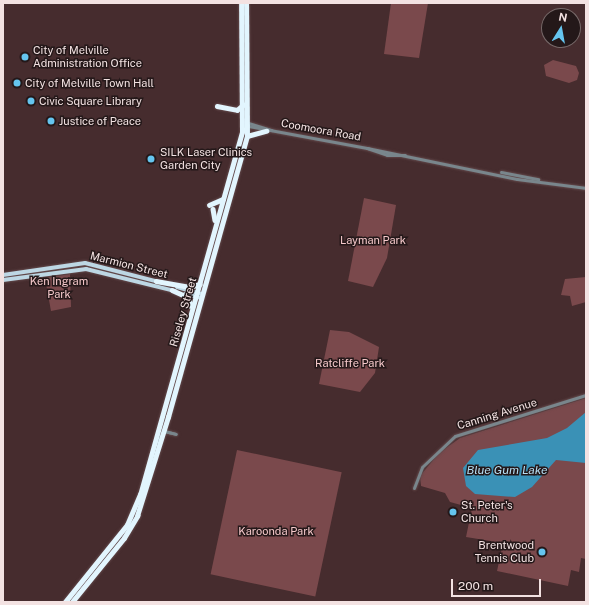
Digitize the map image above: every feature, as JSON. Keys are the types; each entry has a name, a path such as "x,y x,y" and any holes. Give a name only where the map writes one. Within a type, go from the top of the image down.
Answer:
{"highway":[{"name":"Riseley Street","path":"65,602 128,525 154,446 188,328 247,136 243,105 241,3"},
{"name":"Riseley Street","path":"72,602 124,538 137,516 164,431 199,295 200,284 245,124 246,3"},
{"path":"217,106 237,110 243,105"},
{"path":"247,136 269,131"},
{"path":"209,205 224,199"},
{"path":"212,209 216,214 216,228"},
{"path":"156,281 189,287 200,284"},
{"path":"172,290 188,297 192,303 188,328"}],"main road":[{"name":"Marmion Street","path":"3,275 81,263 156,281 199,295"},
{"name":"Marmion Street","path":"3,280 86,269 199,295"}],"street":[{"name":"Coomoora Road","path":"245,124 269,131 366,148 387,155 405,155 586,188"},
{"name":"Canning Avenue","path":"414,488 422,467 455,436 586,395"},
{"path":"154,446 164,431 161,422"}],"green space":[{"path":"391,3 428,3 419,58 384,54"},
{"path":"553,60 576,66 579,73 577,80 569,83 546,76 544,65"},
{"name":"Layman Park","path":"364,198 396,205 387,258 373,287 348,281"},
{"name":"Ken Ingram Park","path":"70,274 71,307 51,311 45,278"},
{"path":"586,277 586,302 572,306 570,296 561,295 565,279"},
{"name":"Ratcliffe Park","path":"330,330 349,332 379,347 375,373 360,392 319,384"},
{"path":"586,398 586,559 581,558 579,572 571,570 568,586 497,571 503,543 466,537 472,508 450,502 445,493 421,486 420,476 439,453 460,438"},
{"name":"Karoonda Park","path":"237,450 342,472 315,596 211,574"}],"water":[{"name":"Blue Gum Lake","path":"586,412 586,463 556,460 532,487 515,497 475,494 466,486 463,468 478,450 547,438 567,428"}],"place":[{"name":"City of Melville Administration Office","path":"25,57"},
{"name":"City of Melville Town Hall","path":"17,83"},
{"name":"Civic Square Library","path":"31,101"},
{"name":"Justice of Peace","path":"51,121"},
{"name":"SILK Laser Clinics Garden City","path":"151,159"},
{"name":"St. Peter's Church","path":"453,512"},
{"name":"Brentwood Tennis Club","path":"542,552"}]}
